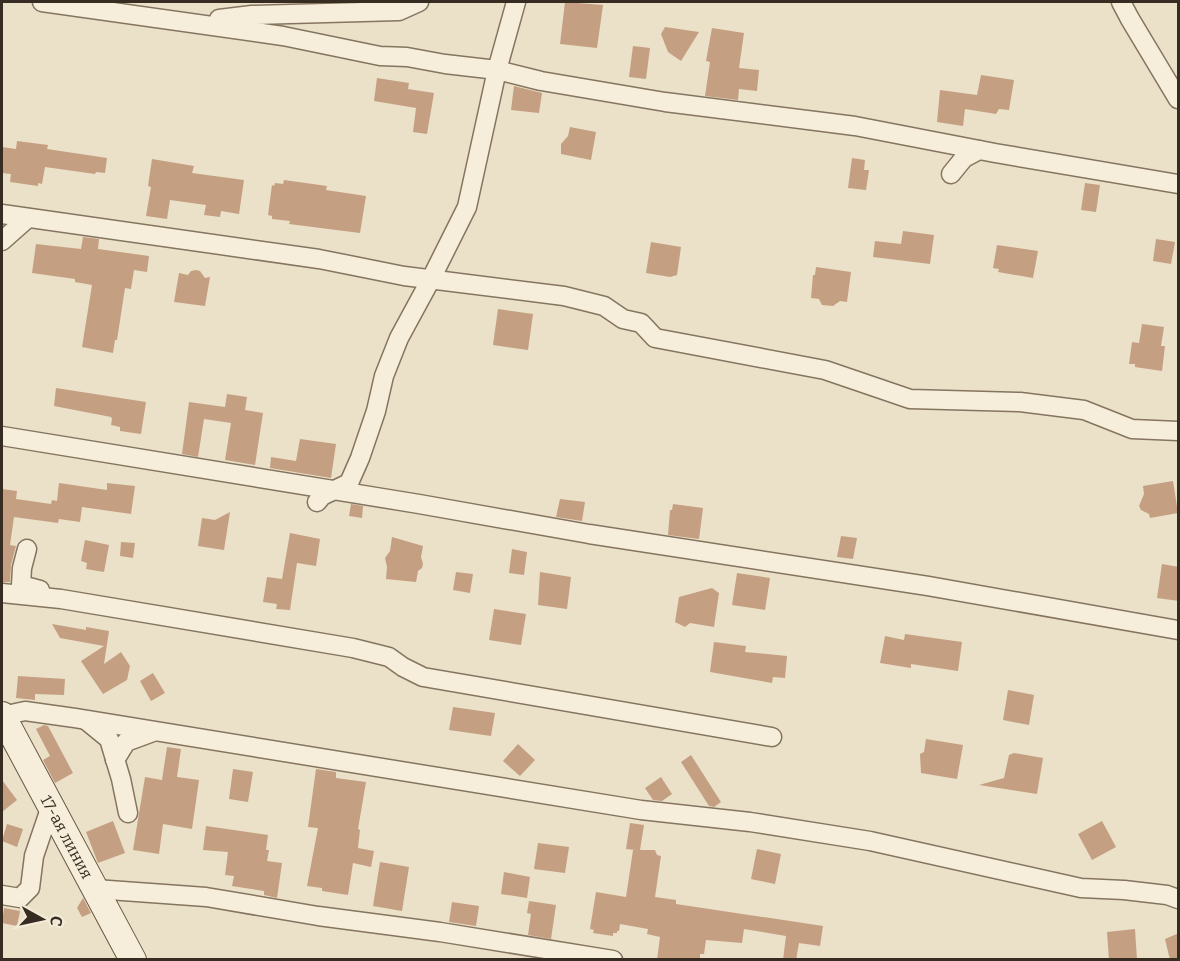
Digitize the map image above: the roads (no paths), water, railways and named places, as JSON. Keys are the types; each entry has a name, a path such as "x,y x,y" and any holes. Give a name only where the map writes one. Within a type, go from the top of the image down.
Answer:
{"street":[{"path":"42,2 284,36 380,56 407,57 496,70 541,81 665,102 855,126 1179,184"},
{"path":"193,22 252,15 399,11 419,2"},
{"path":"317,502 322,496 349,483 376,411 384,376 399,338 466,207 496,70 516,2"},
{"path":"1121,2 1179,99"},
{"path":"951,174 964,158 979,150"},
{"path":"2,214 319,259 404,276 564,296 604,306 623,319 641,323 655,338 825,370 910,399 992,400 1084,410 1132,429 1179,431"},
{"path":"2,241 28,218"},
{"path":"2,436 589,534 928,586 1179,630"},
{"path":"27,549 22,568 21,585 61,599"},
{"path":"2,593 61,599 353,648 389,657 423,677 772,737"},
{"path":"2,716 25,711 85,719 641,810 750,822 870,841 1081,888 1124,890 1167,895 1179,899"},
{"name":"17-ая линия","path":"2,716 133,960"},
{"path":"85,719 109,739 128,813"},
{"path":"115,760 126,742 154,731"},
{"path":"2,895 20,898 30,888 34,856 51,806"},
{"path":"95,889 206,897 613,960"}]}
